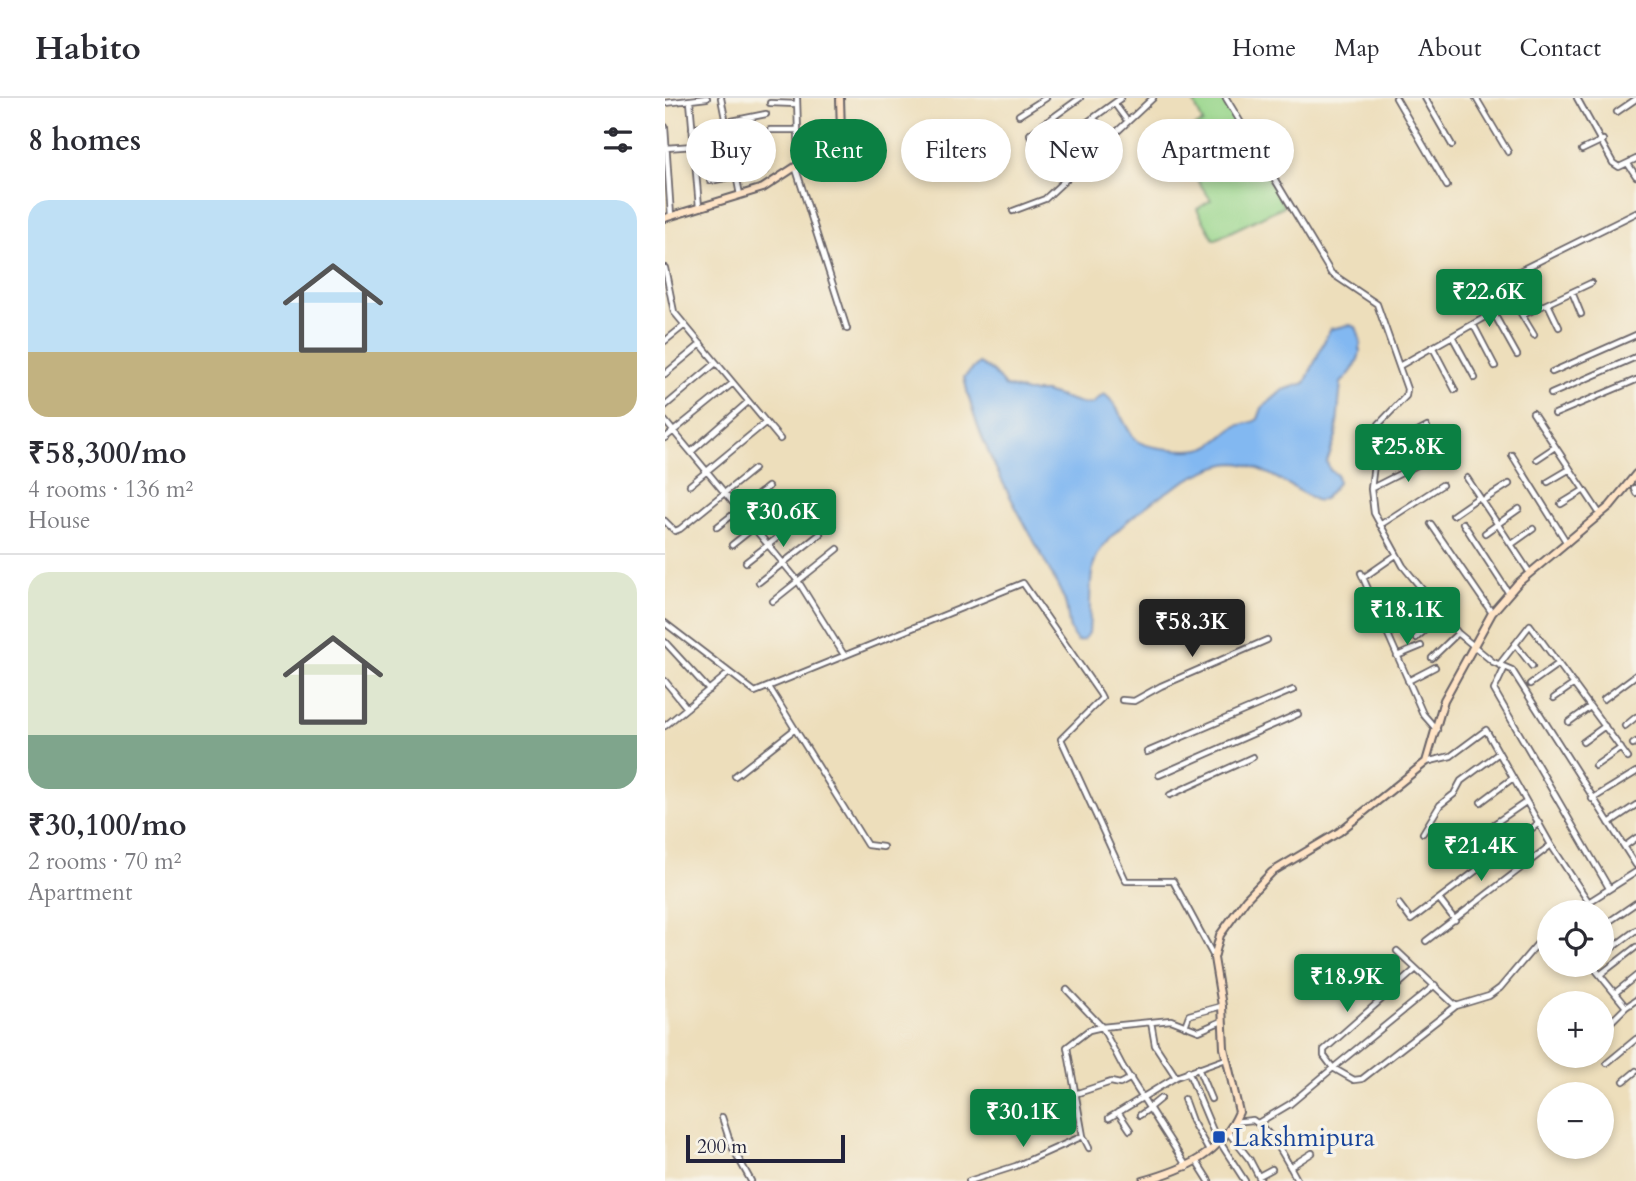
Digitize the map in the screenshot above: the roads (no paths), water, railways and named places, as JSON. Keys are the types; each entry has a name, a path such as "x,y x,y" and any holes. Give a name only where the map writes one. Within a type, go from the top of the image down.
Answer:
{"main road":[{"path":"840,98 841,119"},
{"path":"668,217 763,188 790,172"},
{"path":"1143,1181 1197,1162 1221,1141 1239,1112 1226,1059 1222,1006 1214,958 1220,934 1257,886 1287,862 1339,832 1426,762 1444,700 1471,646 1492,613 1508,592 1529,573 1601,515 1624,492 1636,474"},
{"path":"1624,492 1635,490"}],"street":[{"path":"665,103 708,98"},
{"path":"721,98 725,119"},
{"path":"1019,115 1046,98"},
{"path":"1051,119 1080,98"},
{"path":"1094,118 1121,98"},
{"path":"1013,211 1045,199 1153,98"},
{"path":"1226,98 1331,273 1377,304 1401,365 1406,396 1379,424 1371,489 1372,507 1380,525 1417,586 1458,633 1471,646 1512,670 1537,705 1593,799 1636,864"},
{"path":"1397,98 1447,186"},
{"path":"1425,98 1453,145"},
{"path":"1476,98 1508,152"},
{"path":"1577,98 1603,140 1613,163 1619,167 1636,159"},
{"path":"1617,111 1636,99"},
{"path":"769,103 797,101 798,119"},
{"path":"690,102 691,119"},
{"path":"1114,103 1125,118"},
{"path":"741,119 767,114"},
{"path":"665,127 668,217"},
{"path":"1582,150 1603,140"},
{"path":"666,148 686,147"},
{"path":"1628,164 1636,176"},
{"path":"697,182 699,207"},
{"path":"737,182 740,195"},
{"path":"801,182 847,328"},
{"path":"1534,335 1501,280 1636,213"},
{"path":"665,272 674,312 780,439"},
{"path":"1523,315 1591,283"},
{"path":"1571,292 1581,314"},
{"path":"665,303 671,301"},
{"path":"1401,365 1514,301"},
{"path":"1548,304 1559,327"},
{"path":"1493,312 1517,355"},
{"path":"1473,324 1495,366"},
{"path":"665,341 685,325"},
{"path":"1552,372 1636,335"},
{"path":"1453,337 1475,378"},
{"path":"665,374 701,344"},
{"path":"1433,348 1455,390"},
{"path":"1551,394 1636,357"},
{"path":"665,407 716,363"},
{"path":"1555,414 1636,380"},
{"path":"665,438 733,383"},
{"path":"691,452 749,402"},
{"path":"1533,414 1601,515"},
{"path":"665,421 798,581 844,655"},
{"path":"690,485 765,423"},
{"path":"1376,454 1427,428"},
{"path":"1537,459 1555,447"},
{"path":"1512,455 1568,544"},
{"path":"1371,489 1433,457"},
{"path":"665,521 675,531 754,469"},
{"path":"1548,482 1570,469"},
{"path":"1467,478 1529,573"},
{"path":"1453,515 1509,484"},
{"path":"1380,525 1442,485"},
{"path":"717,527 768,486"},
{"path":"1560,504 1584,490"},
{"path":"732,545 786,502"},
{"path":"1485,533 1519,509"},
{"path":"746,562 804,517"},
{"path":"1463,523 1508,592"},
{"path":"1430,524 1492,613"},
{"path":"1512,544 1534,529"},
{"path":"759,582 820,534"},
{"path":"773,601 838,549"},
{"path":"1397,555 1362,576 1423,714 1437,731"},
{"path":"665,623 706,658 755,692 1023,583 1102,698 1061,739 1126,881 1173,881 1214,958"},
{"path":"1416,638 1442,615"},
{"path":"1386,632 1403,624"},
{"path":"1499,664 1530,625 1628,758"},
{"path":"1432,658 1458,633"},
{"path":"1122,700 1134,701 1161,686 1267,640"},
{"path":"665,642 709,690"},
{"path":"1515,644 1532,666"},
{"path":"1397,656 1421,646"},
{"path":"1530,684 1558,664"},
{"path":"1408,681 1436,667"},
{"path":"1505,667 1494,690 1609,888"},
{"path":"666,723 730,673"},
{"path":"1604,699 1636,675"},
{"path":"665,681 687,708"},
{"path":"1554,698 1574,684"},
{"path":"769,687 867,845 883,847"},
{"path":"1147,752 1293,690"},
{"path":"1569,722 1590,707"},
{"path":"1159,775 1298,714"},
{"path":"1625,726 1636,717"},
{"path":"1583,742 1605,726"},
{"path":"735,776 795,729"},
{"path":"1426,762 1451,756 1486,730 1551,845 1587,900"},
{"path":"1595,766 1621,748"},
{"path":"1423,833 1440,805 1454,793 1461,781 1499,753"},
{"path":"1170,795 1253,757"},
{"path":"1593,799 1636,772"},
{"path":"1481,802 1513,778"},
{"path":"1494,824 1526,802"},
{"path":"1609,822 1636,805"},
{"path":"1399,904 1411,920 1539,823"},
{"path":"1625,846 1636,838"},
{"path":"1426,941 1551,845"},
{"path":"1590,900 1636,872"},
{"path":"1439,899 1455,919"},
{"path":"1614,918 1636,903"},
{"path":"1614,946 1636,930"},
{"path":"1416,969 1324,1050 1324,1056 1333,1068 1354,1080 1362,1079 1456,1006 1489,996 1500,988 1537,944"},
{"path":"1614,964 1636,947"},
{"path":"1397,951 1456,1006"},
{"path":"1615,993 1636,976"},
{"path":"1603,977 1626,1007"},
{"path":"1258,1124 1290,1104 1435,985"},
{"path":"1067,990 1102,1027 1187,1167"},
{"path":"1614,1019 1636,1000"},
{"path":"1185,1026 1189,1015 1222,1006"},
{"path":"1089,1148 1083,1136 1067,1048 1089,1030 1102,1027 1171,1020 1199,1031 1223,1021"},
{"path":"1151,1022 1155,1045 1176,1077"},
{"path":"1614,1057 1636,1039"},
{"path":"1109,1118 1176,1077 1226,1059"},
{"path":"1198,1068 1211,1099"},
{"path":"1188,1071 1214,1133 1245,1181"},
{"path":"1624,1081 1636,1071"},
{"path":"1075,1094 1111,1082 1121,1084 1131,1078"},
{"path":"1140,1115 1161,1098"},
{"path":"1184,1099 1192,1121 1210,1152"},
{"path":"1118,1112 1130,1130"},
{"path":"722,1117 731,1145 751,1181"},
{"path":"1234,1122 1253,1120 1258,1124 1277,1143 1298,1181"},
{"path":"1228,1132 1260,1179 1272,1169"},
{"path":"969,1181 1016,1166 1083,1136"},
{"path":"1290,1167 1312,1153"},
{"path":"1197,1162 1209,1181"}],"water":[{"path":"1350,325 1356,327 1359,335 1359,358 1341,383 1336,436 1327,462 1330,470 1337,475 1338,483 1324,499 1317,501 1265,472 1234,463 1200,474 1157,498 1119,529 1096,558 1090,595 1089,633 1083,640 1077,641 1070,630 1063,597 1006,490 981,435 964,377 979,363 992,371 1005,386 1027,392 1045,392 1084,404 1092,404 1104,394 1139,442 1169,449 1200,449 1211,445 1237,426 1258,419 1262,408 1283,390 1305,383 1330,329"}],"place":[{"name":"Lakshmipura","path":"1219,1137"}]}
